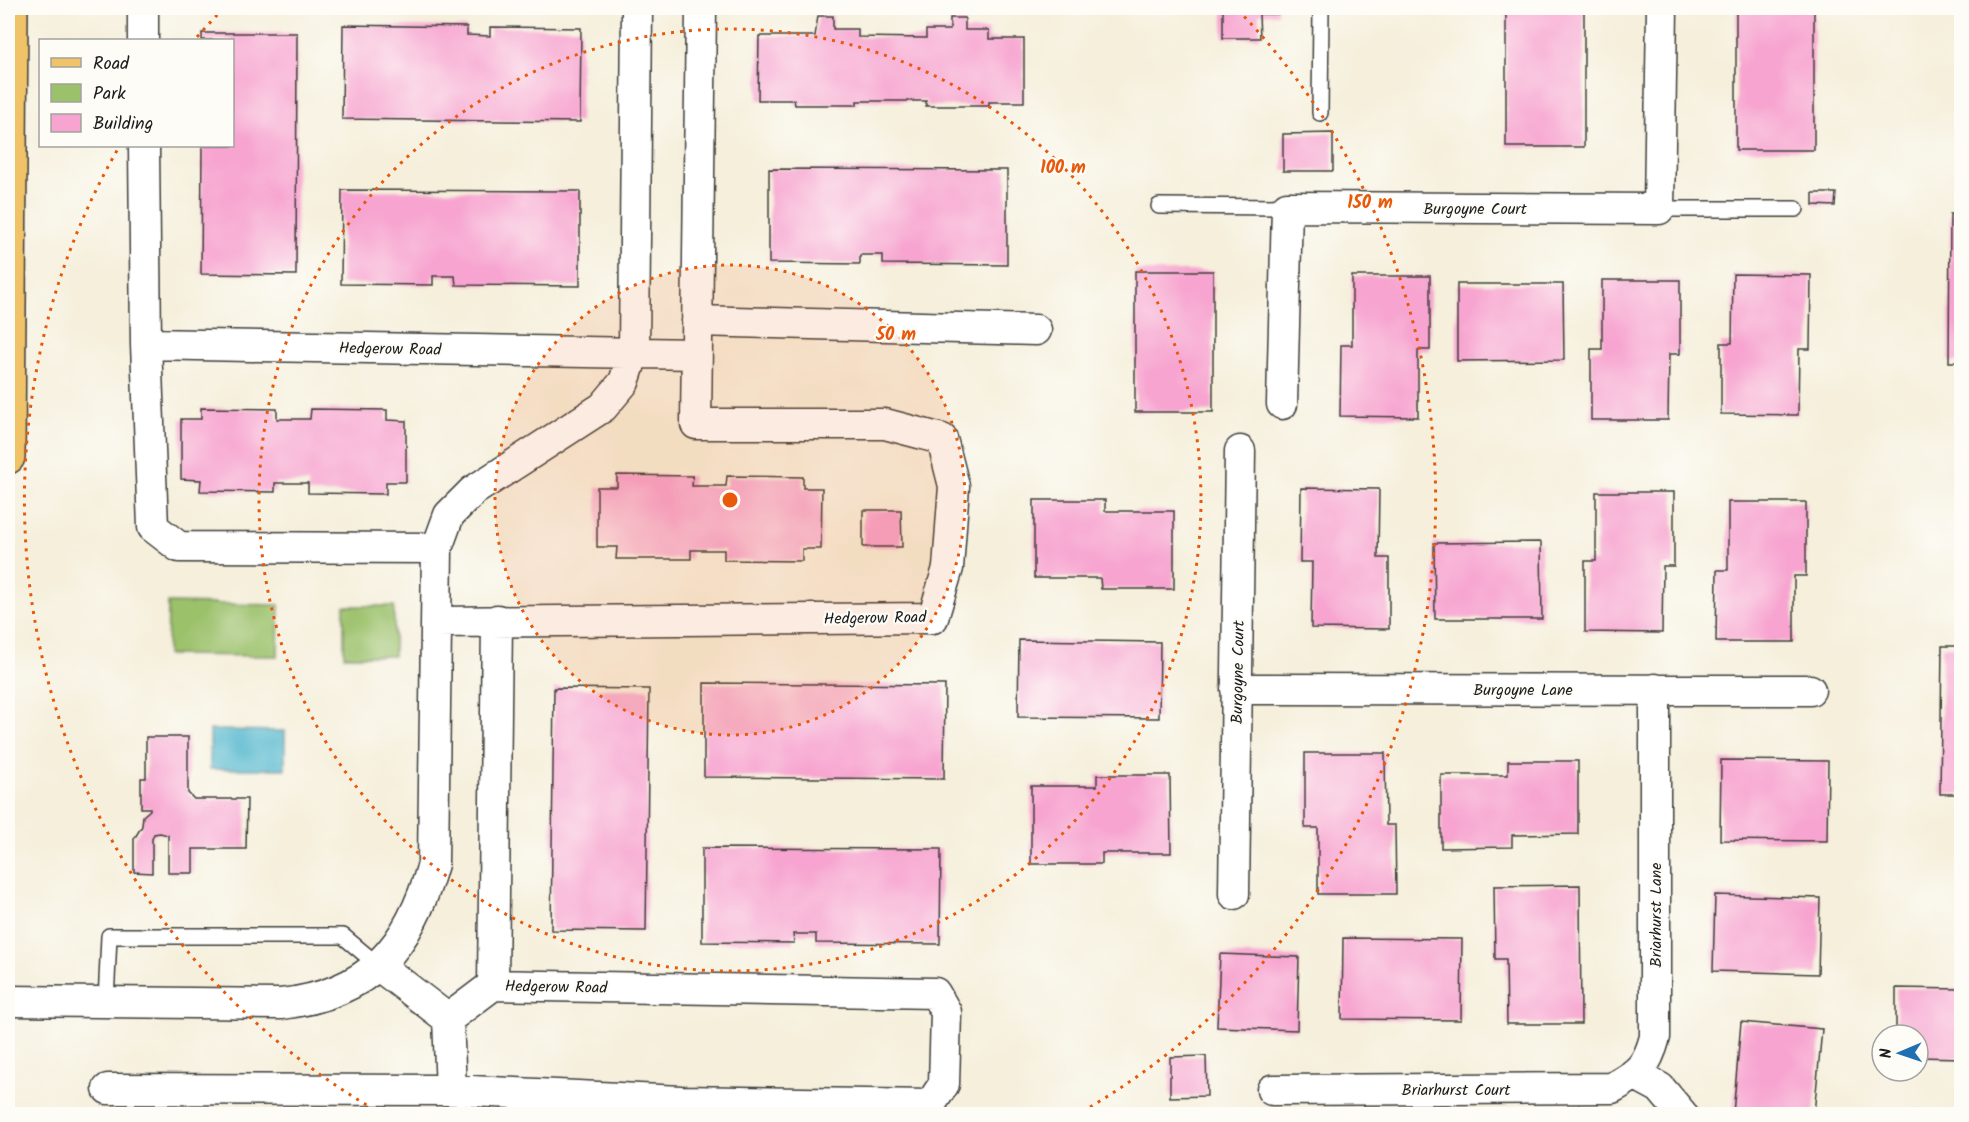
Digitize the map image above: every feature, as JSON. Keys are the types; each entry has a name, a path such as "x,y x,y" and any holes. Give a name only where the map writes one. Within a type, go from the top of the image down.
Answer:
{"main road":[{"path":"8,457 11,8"}],"street":[{"path":"143,8 143,39"},
{"path":"8,1001 281,1004 307,1001 333,994 379,966 411,926 424,898 433,864 437,548 449,515 473,490 603,407 624,382 634,351 637,8"},
{"name":"Hedgerow Road","path":"437,622 933,618 948,568 954,486 942,439 885,423 696,424 701,8"},
{"path":"1659,209 1662,8"},
{"path":"144,147 146,344 153,527 179,547 437,548"},
{"path":"1282,404 1287,207"},
{"name":"Burgoyne Court","path":"1287,207 1659,209"},
{"path":"697,321 1036,330"},
{"name":"Hedgerow Road","path":"146,344 634,351 696,354"},
{"name":"Burgoyne Court","path":"1234,894 1240,450"},
{"name":"Hedgerow Road","path":"493,985 497,620"},
{"name":"Burgoyne Lane","path":"1236,689 1810,690"},
{"name":"Briarhurst Lane","path":"1636,1075 1649,1058 1655,1037 1655,689"},
{"path":"379,966 448,1018 451,1090"},
{"name":"Hedgerow Road","path":"108,1089 361,1103 451,1090 681,1108 930,1105 944,1084 945,1012 935,993 493,985 448,1018"},
{"path":"1636,1075 1660,1088 1682,1114"},
{"name":"Briarhurst Court","path":"1272,1090 1612,1088 1636,1075"}],"lane":[{"path":"1320,113 1321,8"},
{"path":"1160,206 1287,207"},
{"path":"1659,209 1796,209"},
{"path":"106,1002 109,936 343,936 379,966"}],"green space":[{"path":"168,603 279,605 278,656 167,655"},
{"path":"344,606 394,606 394,656 344,656"}],"water":[{"path":"210,730 285,731 285,769 210,769"}],"building":[{"path":"1223,8 1278,8 1278,14 1259,14 1260,38 1223,38"},
{"path":"1506,8 1584,8 1584,147 1506,147"},
{"path":"1736,9 1814,9 1814,150 1736,150"},
{"path":"818,16 833,16 833,29 858,29 858,37 926,38 926,30 950,30 950,18 965,18 965,30 989,30 989,39 1024,39 1024,102 989,102 989,106 926,106 926,101 857,101 857,105 795,105 794,100 758,100 759,36 815,36"},
{"path":"343,25 467,27 467,35 490,36 490,27 581,28 580,122 342,119"},
{"path":"202,33 297,33 296,275 201,274 202,147 234,147 234,39 202,39"},
{"path":"1333,133 1333,171 1283,171 1283,134"},
{"path":"769,169 1007,170 1007,265 883,264 883,255 860,255 860,264 769,263"},
{"path":"342,190 580,191 580,286 456,285 455,276 433,276 433,285 341,284"},
{"path":"1813,193 1836,193 1835,206 1813,205"},
{"path":"1950,214 1962,214 1962,362 1949,362"},
{"path":"1135,271 1213,271 1213,412 1135,412"},
{"path":"1733,274 1811,275 1810,349 1799,349 1798,415 1721,414 1721,343 1732,343"},
{"path":"1352,276 1430,276 1430,350 1418,350 1418,417 1340,416 1341,345 1352,345"},
{"path":"1602,280 1680,280 1680,354 1669,354 1668,420 1591,420 1591,349 1602,349"},
{"path":"1457,284 1563,284 1564,360 1457,361"},
{"path":"201,408 277,409 277,419 310,419 311,409 387,410 387,420 406,421 406,482 386,482 386,494 308,493 308,483 275,483 275,492 200,491 201,480 181,479 181,419 201,419"},
{"path":"617,475 693,476 692,486 726,486 727,476 803,477 803,488 822,488 821,549 802,549 802,561 724,560 724,550 691,550 691,559 616,559 617,547 597,547 597,487 617,487"},
{"path":"1301,488 1379,489 1378,558 1389,558 1389,629 1311,628 1312,562 1300,562"},
{"path":"1596,492 1674,492 1674,566 1663,566 1662,633 1585,632 1585,561 1596,561"},
{"path":"1034,500 1105,500 1105,511 1174,511 1174,589 1101,589 1100,578 1034,578"},
{"path":"1728,502 1806,502 1806,576 1794,576 1794,642 1716,642 1717,570 1728,570"},
{"path":"863,510 901,510 902,547 863,547"},
{"path":"1541,542 1542,619 1435,619 1434,543"},
{"path":"1019,640 1160,642 1159,718 1018,717"},
{"path":"1942,646 1962,646 1962,794 1940,794"},
{"path":"704,683 945,685 944,779 704,777"},
{"path":"554,688 649,689 646,931 551,930"},
{"path":"146,737 188,737 188,793 194,799 247,799 246,849 193,849 193,873 168,873 168,835 154,834 152,873 134,872 134,839 142,826 143,816 150,810 150,808 141,808 141,778 146,778"},
{"path":"1305,753 1385,753 1386,825 1395,825 1396,894 1318,894 1318,828 1305,828"},
{"path":"1721,760 1828,761 1827,841 1720,840"},
{"path":"1508,761 1578,761 1578,834 1512,835 1512,847 1441,848 1441,775 1508,775"},
{"path":"1097,775 1170,775 1171,853 1102,853 1102,864 1031,864 1031,786 1097,786"},
{"path":"702,848 941,849 940,944 816,943 816,934 793,934 794,943 702,942"},
{"path":"1580,885 1581,1024 1507,1024 1506,959 1495,959 1494,886"},
{"path":"1715,895 1820,898 1818,974 1713,971"},
{"path":"1343,938 1462,939 1461,1020 1342,1019"},
{"path":"1220,954 1299,957 1297,1030 1217,1027"},
{"path":"1896,988 1962,989 1962,1058 1930,1057 1930,1023 1896,1023"},
{"path":"1741,1022 1822,1029 1814,1114 1733,1114"},
{"path":"1206,1056 1207,1096 1170,1097 1170,1057"},
{"path":"1941,1111 1941,1114 1899,1114 1899,1112"}]}
